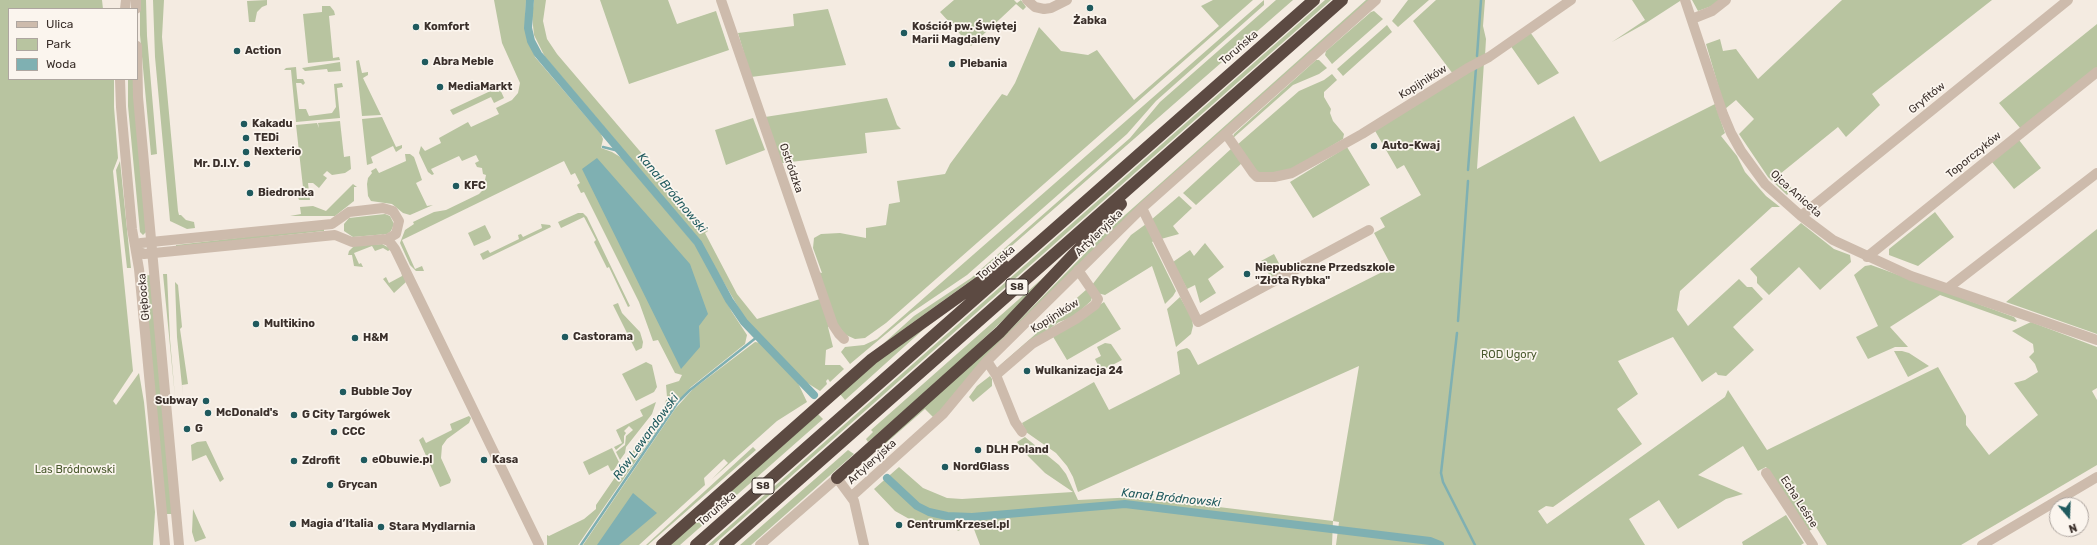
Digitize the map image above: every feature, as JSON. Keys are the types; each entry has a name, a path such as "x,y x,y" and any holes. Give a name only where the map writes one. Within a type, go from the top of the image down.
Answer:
{"highway":[{"name":"Toruńska","path":"696,545 1314,0"},
{"name":"S8","path":"725,545 1342,0"},
{"path":"837,478 1000,332 1177,146"},
{"path":"662,545 829,397 888,348 1067,218"}],"street":[{"name":"Ostródzka","path":"721,0 830,315 837,331 844,339"},
{"path":"1027,0 1040,9 1051,8 1067,0"},
{"name":"Artyleryjska","path":"852,496 946,412 987,361 1142,208 1376,0"},
{"name":"Kopijników","path":"1226,134 1253,174 1257,176 1283,176 1320,159 1415,102 1471,66 1488,57 1571,0"},
{"name":"Ojca Aniceta","path":"1685,0 1723,114 1732,136 1765,184 1801,216 1833,240 1911,276 2097,340"},
{"path":"1692,19 1712,11 1726,0"},
{"name":"Gryfitów","path":"1801,216 2068,0"},
{"name":"Toporczyków","path":"1867,257 2097,72"},
{"name":"Głębocka","path":"120,80 122,121 141,288 165,545"},
{"name":"Głębocka","path":"138,80 152,254 180,545"},
{"path":"1948,288 2097,174"},
{"path":"1142,208 1198,322 1369,230"},
{"path":"395,249 394,243 400,226 399,219 395,212 389,209 352,211 344,214 339,220 332,224 140,243 136,250 142,254 152,254 335,235 352,242 383,239 392,237 396,234"},
{"path":"339,220 338,229 342,238"},
{"path":"383,239 390,242 395,249 539,545"},
{"name":"Kopijników","path":"996,375 1032,344 1076,319 1095,305 1098,299 1078,270"},
{"path":"987,361 996,375 1015,422 1022,432"},
{"name":"Echa Leśne","path":"1766,473 1790,513 1813,545"},
{"path":"1982,545 2097,477"},
{"path":"760,545 837,478 852,496 864,545"}],"green space":[{"name":"Las Bródnowski","path":"0,0 102,0 103,8 8,8 8,80 114,80 114,107 118,158 113,171 133,371 113,401 116,405 139,373 144,402 155,512 153,545 0,545"},
{"path":"140,0 146,0 147,36 157,154 151,155 140,35"},
{"path":"153,0 164,0 162,37 178,211 179,215 186,220 194,222 195,228 187,229 170,221 155,57"},
{"path":"267,0 267,5 262,7 257,12 255,22 249,22 247,1"},
{"path":"494,0 526,0 525,28 535,57 601,134 603,139 601,148 622,158 696,246 732,312 747,335 745,344 691,387 673,407 578,545 547,545 547,535 549,536 584,519 596,509 596,505 664,406 667,397 666,385 679,381 682,375 675,373 658,340 653,341 639,302 584,192 581,193 577,185 580,183 575,173 571,175 564,161 402,240 415,269 422,266 424,271 416,271 410,265 400,243 405,230 414,224 413,222 434,212 446,210 479,194 483,190 486,175 483,174 482,168 477,167 475,163 479,161 476,155 462,161 459,156 431,169 434,174 432,175 428,172 419,153 421,146 425,151 441,143 439,138 468,122 471,127 499,114 496,108 512,100 518,93 520,83 502,43"},
{"path":"534,0 546,0 543,21 547,39 557,54 708,231 705,233 737,294 757,319 820,299 830,326 828,327 833,347 826,350 825,365 840,365 844,369 830,382 828,379 826,381 827,384 820,391 801,379 747,322 697,237 545,57 534,35 532,16"},
{"path":"600,0 668,0 677,24 716,11 729,50 629,84"},
{"path":"954,0 1014,0 1017,3 1021,0 1026,7 1023,10 1016,4 971,46 940,12"},
{"path":"1213,0 1253,0 886,323 865,338 855,339 846,335 838,326 818,272 822,273 813,248 814,238 821,234 840,233 866,238 866,228 886,225 889,204 900,202 897,181 945,174 950,164 1002,94 1007,96 1015,83 1039,27 1061,51 1088,55 1097,50 1134,100 1219,26 1201,6"},
{"path":"1264,0 1264,5 1156,101 1127,134 967,275 911,313 850,364 841,352 845,347 864,345 877,339"},
{"path":"1276,0 1293,0 976,277 883,344 914,316 971,278 1130,138 1160,102"},
{"path":"1325,0 1331,0 713,545 708,545"},
{"path":"1366,0 1372,0 1135,210 934,418 925,409 877,451 884,442 1006,331 1008,332 1106,232"},
{"path":"1408,0 1429,0 1398,27 1392,21"},
{"path":"1436,0 1485,0 1483,26 1486,39 1485,56 1453,74 1413,21"},
{"path":"1632,0 1680,1 1646,23 1612,42 1645,20"},
{"path":"1692,0 1719,0 1712,6 1698,11"},
{"path":"1842,0 1992,0 1872,94 1880,105 1846,137 1838,127 1780,174 1792,189 1787,195 1768,177 1739,134 1754,119 1736,100 1725,109 1706,44 1720,39 1723,51 1736,49 1758,79"},
{"path":"322,6 330,6 334,11 335,15 329,16 333,58 339,57 340,60 308,63 303,14 322,12"},
{"path":"828,9 846,65 751,77 738,33 794,26 793,14"},
{"path":"1374,11 1383,19 1332,64 1325,55 1326,51"},
{"path":"2097,24 2097,69 2021,129 1999,103"},
{"path":"1387,25 1392,32 1343,76 1337,69"},
{"path":"1530,32 1559,73 1538,85 1510,45"},
{"path":"359,60 362,73 368,72 368,75 363,78 381,115 362,116 356,61"},
{"path":"1316,60 1319,60 1327,68 1319,74 1293,85 1232,139 1234,134"},
{"path":"340,62 341,71 328,72 327,69 305,71 302,68"},
{"name":"ROD Ugory","path":"1484,62 1477,169 1574,116 1600,162 1715,104 1725,133 1721,136 1737,156 1745,172 1766,196 1780,207 1772,207 1680,291 1677,310 1688,326 1739,279 1747,287 1752,287 1763,299 1733,327 1754,350 1726,376 1718,375 1716,372 1702,382 1673,337 1618,361 1638,394 1617,409 1642,444 1553,507 1546,506 1538,511 1547,524 1725,397 1728,390 1767,450 1938,367 1966,416 1966,425 1989,455 2038,415 2014,383 2025,380 2038,372 2035,364 2029,357 2034,352 2033,344 2012,331 2031,322 2097,347 2097,388 2092,391 2097,400 2097,465 1961,545 1827,545 1816,527 1807,532 1766,467 1758,471 1743,446 1698,475 1743,494 1726,499 1678,529 1659,500 1629,519 1645,545 1336,545 1339,522 1333,521 1359,366 1078,492 1073,477 1067,466 1056,453 1026,432 1022,423 1094,382 1109,410 1180,374 1177,352 1180,350 1187,348 1190,350 1198,365 1392,267 1374,233 1385,227 1380,218 1421,195 1404,165 1397,169 1374,129"},
{"path":"296,67 297,79 303,79 305,83 303,85 301,83 296,83 299,109 306,109 309,116 332,113 336,107 334,84 342,83 343,87 337,88 340,118 296,122 291,70 284,70 286,68"},
{"path":"1332,74 1337,80 1324,92 1324,97 1331,109 1330,113 1333,121 1344,134 1343,139 1293,169 1265,174 1255,171 1237,145 1299,91 1324,80"},
{"path":"128,80 133,80 146,232 143,235 140,232 128,106"},
{"path":"499,87 504,98 494,103 491,97 453,115 450,110"},
{"path":"887,98 897,125 901,129 865,133 867,153 782,163 765,117"},
{"path":"382,117 396,147 402,145 402,148 396,152 393,146 371,157 373,163 367,165 362,119"},
{"path":"753,118 765,150 726,165 715,130"},
{"path":"340,121 344,157 350,156 351,169 345,173 332,175 327,171 323,175 327,178 319,188 313,183 308,183 310,200 299,200 298,197 304,196 296,125 317,123 319,128 318,123"},
{"path":"2019,140 2041,168 2014,189 1992,162"},
{"path":"1347,147 1370,185 1313,218 1290,182"},
{"path":"1232,148 1242,163 1196,205 1183,193"},
{"path":"405,154 410,154 414,157 422,180 416,183 427,206 433,205 410,215 403,213 392,204 371,201 368,196 367,184 368,178 372,173 371,171 376,168 379,173 406,161"},
{"path":"120,161 131,268 127,268 116,170"},
{"path":"353,184 357,187 354,187 354,201 335,216 290,216 301,214 300,207 313,206 326,211"},
{"path":"1179,196 1192,208 1173,226 1179,234 1161,239 1151,220"},
{"path":"1935,212 1954,237 1918,266 1889,255 1889,249"},
{"path":"578,213 583,213 587,217 630,306 628,307 609,267 607,268 594,242 596,240 584,217 561,228 558,222"},
{"path":"385,214 390,216 394,224 391,231 387,234 353,237 344,231 344,224 349,218"},
{"path":"1801,223 1834,249 1850,255 1851,262 1820,290 1799,267 1769,295 1757,283 1757,277 1750,269"},
{"path":"541,224 550,225 551,227 483,260 480,254 488,250 490,253 519,239 518,235 521,234 523,237 542,228"},
{"path":"1146,224 1154,241 1152,242 1176,291 1173,296 1165,304 1152,266 1105,295 1097,293 1092,285 1131,235"},
{"path":"485,225 491,237 490,239 474,246 468,233"},
{"path":"324,228 324,231 176,247 176,245"},
{"path":"2097,229 2097,334 2006,302 2027,285"},
{"path":"1205,243 1224,267 1208,279 1216,293 1200,303 1195,285 1187,289 1173,262 1190,250 1194,256"},
{"path":"382,244 391,249 388,251 383,248 375,251 372,246 354,253 359,264 361,263 363,267 354,266 352,255 348,255 349,251 354,246"},
{"path":"1274,254 1283,271 1271,278 1261,261"},
{"path":"1061,262 1016,308 948,372 868,442 866,439 873,432 871,430"},
{"path":"1871,265 2014,317 2017,321 2015,322 1940,295 1890,327 1908,347 1895,347 1868,359 1856,337 1878,326 1854,275 1865,266"},
{"path":"401,270 406,282 394,293 383,279 386,277 389,283 402,276"},
{"path":"163,274 167,274 170,339 175,397"},
{"path":"150,275 172,514 166,514 144,276"},
{"path":"175,282 178,285 182,327 180,329 188,384 182,385 183,396 177,337"},
{"path":"1087,289 1092,297 1091,301 1073,317 1059,322 998,367"},
{"path":"1180,297 1192,318 1193,326 1191,334 1176,347 1167,309"},
{"path":"1104,302 1121,329 1067,360 1052,335"},
{"path":"618,303 622,313 640,332 643,342 642,348 636,351 613,305"},
{"path":"925,328 845,400 840,394 879,360"},
{"path":"755,342 761,343 798,383 807,402 777,421 712,479 728,463 724,459 704,478 705,485 639,545 583,545 675,409 693,389"},
{"path":"1105,343 1111,344 1122,360 1101,371 1095,359 1101,356 1097,347"},
{"path":"1894,351 1909,353 1929,366 1908,377"},
{"path":"646,362 652,365 657,387 654,392 636,401 622,374"},
{"path":"990,376 992,379 992,386 973,402 969,397 977,386"},
{"path":"656,402 652,414 626,447 625,453 620,460 616,452 625,445 626,436 633,430 629,426 624,431 626,433 624,436 624,443 616,450 614,447 622,443 616,430 643,416 640,410"},
{"path":"818,414 823,419 680,545 670,545"},
{"path":"469,416 471,418 469,423 447,439 442,446 441,458 451,480 450,483 440,487 419,440 423,437 426,443 452,430 450,424"},
{"path":"1025,437 1059,465 1066,474 1078,500 1137,497 1333,521 1332,545 980,545 972,524 958,531 954,526 944,530 920,525 895,511 874,489 899,467 923,488 947,498 962,499 1073,492 1045,473 1028,456 1017,442"},
{"path":"206,441 224,479 220,482 206,455 192,461 191,445 197,442"},
{"path":"753,447 756,450 648,545 646,545"},
{"path":"612,448 619,462 614,470 611,471 608,465 589,475 583,462"},
{"path":"848,450 854,454 751,545 740,545"},
{"path":"193,509 206,538 195,542 192,532"},
{"path":"1786,515 1804,543 1801,545 1743,545 1742,542"}],"water":[{"path":"597,158 690,264 708,314 699,326 700,347 681,369 582,169"},
{"path":"633,493 657,513 619,545 597,545"}],"waterway":[{"name":"Kanał Bródnowski","path":"530,0 528,28 531,41 538,54 698,243 729,300 744,322 814,395"},
{"path":"1477,56 1481,0"},
{"path":"1468,170 1476,68"},
{"name":"Kanał Bródnowski","path":"603,147 615,150 624,155"},
{"path":"1458,321 1468,181"},
{"path":"1457,333 1441,473 1443,482 1475,545"},
{"name":"Rów Lewandowski","path":"581,545 678,402 690,390 757,337"},
{"name":"Kanał Bródnowski","path":"887,478 917,506 929,512 947,516 972,517 1125,504 1430,541 1440,545"}],"place":[{"name":"Żabka","path":"1090,8"},
{"name":"Komfort","path":"416,27"},
{"name":"Kościół pw. Świętej Marii Magdaleny","path":"904,33"},
{"name":"Action","path":"237,51"},
{"name":"Abra Meble","path":"425,62"},
{"name":"Plebania","path":"952,64"},
{"name":"MediaMarkt","path":"440,87"},
{"name":"Kakadu","path":"244,124"},
{"name":"TEDi","path":"246,138"},
{"name":"Auto-Kwaj","path":"1374,146"},
{"name":"Nexterio","path":"246,152"},
{"name":"Mr. D.I.Y.","path":"247,164"},
{"name":"KFC","path":"456,186"},
{"name":"Biedronka","path":"250,193"},
{"name":"Niepubliczne Przedszkole \"Złota Rybka\"","path":"1247,274"},
{"name":"Multikino","path":"256,324"},
{"name":"Castorama","path":"565,337"},
{"name":"H&M","path":"355,338"},
{"name":"Wulkanizacja 24","path":"1027,371"},
{"name":"Bubble Joy","path":"343,392"},
{"name":"Subway","path":"206,401"},
{"name":"McDonald's","path":"208,413"},
{"name":"G City Targówek","path":"294,415"},
{"name":"G","path":"187,429"},
{"name":"CCC","path":"334,432"},
{"name":"DLH Poland","path":"978,450"},
{"name":"eObuwie.pl","path":"364,460"},
{"name":"Kasa","path":"484,460"},
{"name":"Zdrofit","path":"294,461"},
{"name":"NordGlass","path":"945,467"},
{"name":"Grycan","path":"330,485"},
{"name":"Magia d’Italia","path":"293,524"},
{"name":"CentrumKrzesel.pl","path":"899,525"},
{"name":"Stara Mydlarnia","path":"381,527"}]}
